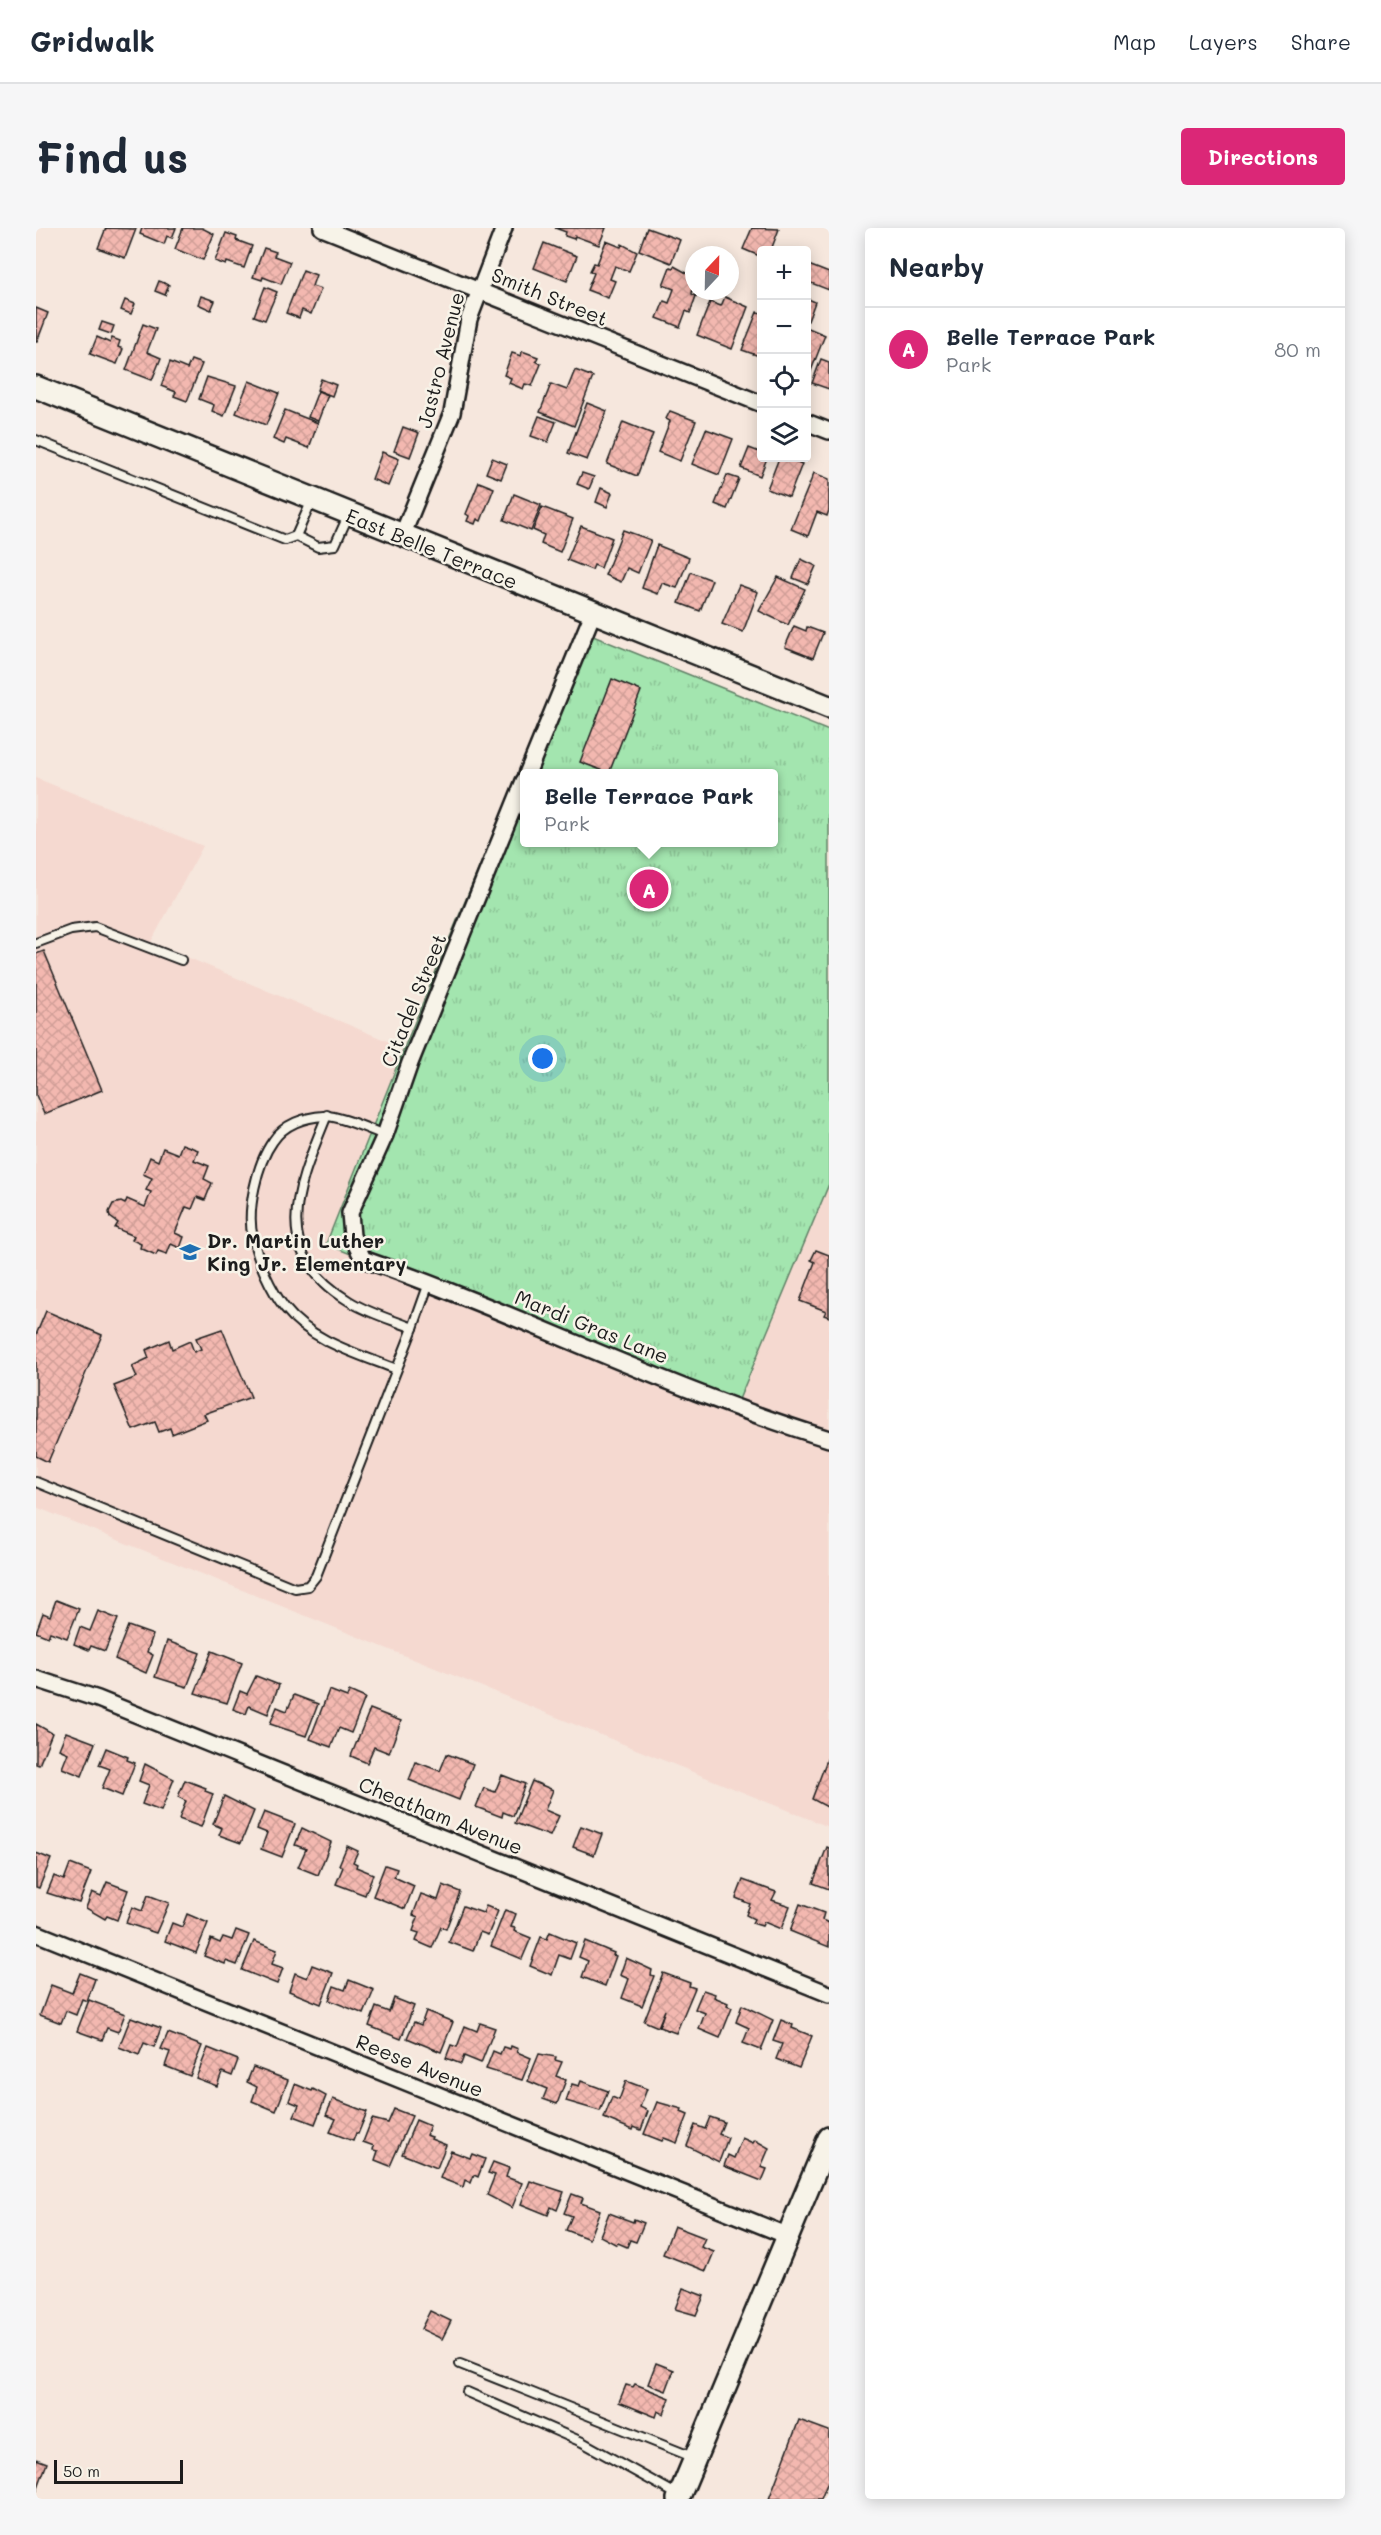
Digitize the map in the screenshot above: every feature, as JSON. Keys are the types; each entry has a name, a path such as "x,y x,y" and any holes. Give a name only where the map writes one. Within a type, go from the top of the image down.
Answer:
{"street":[{"name":"Smith Street","path":"322,228 757,402"},
{"name":"Jastro Avenue","path":"402,536 452,412 469,319 478,290 504,228"},
{"name":"East Belle Terrace","path":"36,387 829,707"},
{"path":"811,424 829,431"},
{"path":"529,769 593,613"},
{"name":"Citadel Street","path":"352,1236 350,1213 385,1136 410,1063 520,793"},
{"name":"Mardi Gras Lane","path":"352,1236 363,1259 429,1282 766,1420 829,1439"},
{"name":"Cheatham Avenue","path":"36,1679 98,1699 829,1994"},
{"name":"Reese Avenue","path":"36,1933 788,2236"},
{"path":"679,2497 829,2138"}],"lane":[{"path":"36,440 285,540 296,536 312,499"},
{"path":"296,536 318,548 335,545 349,514"},
{"path":"36,943 71,930 95,927 181,960"},
{"path":"327,1115 301,1180 296,1211 299,1246 319,1278 350,1302 413,1328"},
{"path":"385,1136 327,1115 298,1119 273,1140 259,1169 251,1205 252,1236 266,1276 285,1308 309,1330 327,1340 396,1369"},
{"path":"36,1482 295,1588 308,1586 316,1576 429,1282"},
{"path":"460,2364 696,2458"},
{"path":"467,2392 582,2442 638,2471 679,2497"}],"shaded area":[{"name":"Dr. Martin Luther King Jr. Elementary","path":"36,778 203,846 151,942 404,1048 326,1244 735,1409 829,1184 829,1827 36,1507"}],"green space":[{"path":"578,630 829,731 829,1184 735,1409 326,1244 404,1048 520,769 520,847 778,847 778,769 520,769"}],"building":[{"path":"106,228 136,229 125,258 98,248"},
{"path":"142,228 176,228 172,238 167,236 164,244 140,234"},
{"path":"183,228 202,228 214,234 203,260 175,249"},
{"path":"555,228 606,228 599,245 575,236 574,239 565,236 566,232"},
{"path":"647,228 680,240 671,263 639,250"},
{"path":"752,228 779,229 773,246 757,246 757,255 743,249"},
{"path":"226,233 252,246 244,268 227,262 226,265 215,261"},
{"path":"606,241 621,247 622,244 637,252 629,271 615,266 610,279 615,281 608,298 587,290 594,273 590,271 594,263 597,264"},
{"path":"544,243 577,256 567,281 534,268"},
{"path":"264,248 276,252 274,256 290,262 281,284 263,277 262,280 253,277"},
{"path":"674,266 685,272 685,300 695,300 690,313 686,311 680,327 657,318 664,301 669,303 674,289 663,285 670,267"},
{"path":"811,266 829,273 829,290 811,283"},
{"path":"303,270 316,275 312,286 321,289 311,314 302,310 299,318 286,313"},
{"path":"159,281 169,285 165,295 155,291"},
{"path":"265,287 277,292 265,320 254,316"},
{"path":"201,296 215,301 211,310 198,304"},
{"path":"125,300 135,304 131,314 121,310"},
{"path":"724,300 732,300 748,307 732,349 697,335 710,302 721,306"},
{"path":"811,300 815,302 811,313"},
{"path":"36,308 48,313 37,342 36,342"},
{"path":"757,312 757,355 742,350"},
{"path":"102,322 114,326 111,334 99,330"},
{"path":"143,324 156,329 147,352 161,358 152,380 126,370"},
{"path":"811,329 825,335 811,371"},
{"path":"97,337 110,343 112,338 120,341 118,347 123,349 117,364 90,354"},
{"path":"522,351 538,357 536,361 541,364 532,386 525,384 523,389 509,383 511,378 504,375 512,353 521,356"},
{"path":"821,359 829,362 829,389 812,383"},
{"path":"191,360 202,364 187,401 174,396 176,392 161,386 170,362 187,369"},
{"path":"575,370 593,377 574,426 540,412 551,384 567,390"},
{"path":"207,377 236,386 224,416 212,411 214,405 199,399"},
{"path":"321,379 336,385 332,396 317,390"},
{"path":"249,381 279,393 266,425 236,413"},
{"path":"318,391 328,395 318,421 308,417"},
{"path":"587,403 607,411 587,460 568,453"},
{"path":"285,410 318,423 309,448 286,439 284,444 273,439"},
{"path":"670,411 696,421 680,461 658,452 670,421 666,419"},
{"path":"539,416 556,422 548,442 531,436"},
{"path":"623,422 653,434 637,476 607,464"},
{"path":"403,427 419,433 410,457 394,451"},
{"path":"706,429 733,439 719,475 692,464"},
{"path":"749,448 757,451 757,462 765,462 760,476 741,468"},
{"path":"382,452 399,459 388,486 372,479"},
{"path":"492,458 507,464 501,479 486,473"},
{"path":"777,462 802,464 789,497 767,489"},
{"path":"582,473 594,477 589,489 577,484"},
{"path":"814,473 829,479 829,510 827,516 817,512 808,536 791,529"},
{"path":"727,475 739,479 727,509 715,504"},
{"path":"479,482 494,488 481,521 477,519 475,524 467,521 469,516 466,514"},
{"path":"601,488 612,493 607,507 596,502"},
{"path":"514,494 541,505 531,531 504,520"},
{"path":"542,507 573,519 560,552 541,544 544,535 533,530"},
{"path":"581,526 612,538 601,568 594,565 592,570 567,560"},
{"path":"623,530 651,540 638,573 627,568 621,582 605,575"},
{"path":"657,545 689,558 677,588 662,583 658,594 642,588"},
{"path":"801,559 816,566 808,584 793,578"},
{"path":"691,572 712,580 700,611 679,603"},
{"path":"778,577 805,589 788,625 759,611"},
{"path":"739,585 758,592 743,632 722,624"},
{"path":"794,626 806,631 807,627 823,633 813,658 785,647"},
{"path":"612,679 641,691 611,769 598,769 580,762"},
{"path":"44,951 102,1090 44,1114 36,1095 36,954"},
{"path":"182,1144 198,1150 194,1160 209,1166 204,1179 212,1183 205,1200 197,1197 192,1209 186,1207 175,1233 184,1237 180,1248 171,1244 167,1254 158,1251 156,1255 140,1248 141,1244 132,1240 134,1236 115,1228 118,1223 110,1217 109,1212 113,1204 121,1202 125,1204 127,1199 145,1207 151,1192 146,1190 152,1178 143,1174 150,1157 158,1161 163,1148 178,1154"},
{"path":"816,1250 829,1255 829,1317 824,1315 826,1311 800,1301 815,1262 811,1260"},
{"path":"46,1311 102,1335 48,1462 36,1456 36,1335"},
{"path":"222,1329 251,1397 204,1414 207,1420 172,1434 170,1428 159,1432 155,1422 133,1430 114,1386 137,1377 132,1366 149,1358 146,1350 169,1340 172,1349 190,1341 194,1352 201,1349 196,1338"},
{"path":"56,1600 79,1609 67,1638 50,1632 48,1637 36,1632 43,1613 50,1616"},
{"path":"98,1611 118,1619 105,1651 91,1646 89,1650 74,1644 80,1627 90,1631"},
{"path":"128,1626 153,1635 147,1652 153,1655 146,1673 115,1659"},
{"path":"167,1641 200,1653 187,1687 155,1677"},
{"path":"212,1651 242,1663 227,1703 195,1693"},
{"path":"256,1676 279,1685 268,1714 249,1706 246,1714 233,1709 240,1691 247,1694"},
{"path":"329,1690 347,1697 349,1691 365,1698 351,1733 339,1728 331,1747 310,1739"},
{"path":"294,1695 318,1704 306,1736 270,1724 277,1707 287,1711"},
{"path":"370,1709 401,1721 389,1753 374,1747 367,1763 351,1756"},
{"path":"36,1724 52,1733 39,1765 36,1764"},
{"path":"66,1732 95,1743 82,1776 62,1768 68,1753 59,1749"},
{"path":"106,1748 128,1757 127,1760 135,1763 122,1796 102,1788 110,1769 99,1765"},
{"path":"447,1754 473,1764 459,1800 409,1780 416,1762 440,1771"},
{"path":"829,1758 829,1808 812,1799"},
{"path":"145,1764 174,1779 161,1811 142,1804 149,1785 139,1781"},
{"path":"502,1775 525,1784 513,1816 503,1812 502,1817 476,1807 484,1788 495,1792"},
{"path":"185,1780 206,1788 205,1791 213,1794 201,1827 179,1819 186,1801 178,1797"},
{"path":"532,1781 553,1790 545,1810 559,1816 550,1836 515,1823"},
{"path":"224,1796 254,1811 241,1843 219,1835 222,1828 213,1824"},
{"path":"264,1812 295,1824 282,1857 261,1849 267,1833 257,1829"},
{"path":"581,1826 602,1834 594,1855 573,1847"},
{"path":"302,1828 331,1842 318,1875 298,1867 306,1849 295,1845"},
{"path":"347,1846 358,1851 353,1862 357,1864 356,1867 373,1874 365,1895 336,1884 343,1867 339,1865"},
{"path":"827,1847 829,1848 829,1889 813,1883"},
{"path":"36,1853 51,1859 39,1888 36,1887"},
{"path":"70,1864 91,1872 79,1903 47,1893 54,1876 64,1880"},
{"path":"385,1865 397,1869 394,1877 414,1886 405,1909 373,1896"},
{"path":"743,1880 776,1892 772,1900 790,1906 781,1929 764,1922 762,1926 752,1923 754,1919 746,1915 750,1904 736,1898"},
{"path":"107,1882 128,1890 117,1920 107,1916 105,1919 86,1908 92,1892 101,1896"},
{"path":"443,1885 460,1892 446,1929 441,1927 432,1948 416,1941 419,1933 413,1931 418,1917 413,1915 421,1894 438,1900"},
{"path":"148,1895 169,1903 156,1933 126,1923 132,1907 142,1911"},
{"path":"800,1904 824,1913 822,1920 829,1923 829,1947 790,1931"},
{"path":"463,1906 483,1913 486,1906 498,1911 488,1935 480,1932 473,1951 449,1942"},
{"path":"505,1910 516,1914 511,1927 515,1928 514,1931 531,1938 522,1959 491,1946"},
{"path":"187,1914 208,1923 196,1953 165,1941 172,1923 182,1927"},
{"path":"236,1930 249,1935 237,1965 226,1961 225,1964 204,1956 211,1939 220,1943 223,1937 232,1940"},
{"path":"550,1932 576,1943 570,1959 559,1955 552,1975 530,1966 541,1937 547,1939"},
{"path":"254,1941 277,1950 272,1964 283,1968 277,1984 242,1970"},
{"path":"585,1941 614,1953 613,1955 616,1956 605,1986 582,1977 588,1961 579,1957"},
{"path":"626,1958 652,1970 651,1975 654,1976 642,2006 622,1998 629,1979 620,1975"},
{"path":"312,1965 333,1973 321,2004 289,1991 295,1973 307,1978"},
{"path":"80,1973 95,1979 87,2001 82,1999 76,2015 66,2011 61,2023 40,2015 51,1985 72,1993"},
{"path":"663,1973 690,1983 689,1986 695,1988 676,2033 659,2027 665,2010 658,2027 644,2021"},
{"path":"349,1980 374,1990 364,2014 329,2000 334,1986 345,1990"},
{"path":"703,1990 715,1994 714,1997 728,2003 727,2006 732,2008 720,2038 699,2029 705,2013 695,2009"},
{"path":"394,1998 414,2006 401,2039 369,2026 376,2007 389,2012"},
{"path":"89,2000 125,2014 118,2032 107,2028 102,2040 77,2031"},
{"path":"742,2005 773,2020 761,2050 743,2043 749,2028 736,2022"},
{"path":"426,2011 453,2022 441,2052 407,2038 414,2022 421,2025"},
{"path":"131,2017 161,2028 154,2047 144,2043 139,2055 119,2047"},
{"path":"781,2020 793,2025 792,2028 812,2036 799,2068 776,2059 782,2044 773,2041"},
{"path":"480,2023 495,2028 481,2063 464,2056 461,2064 446,2058 451,2045 457,2047 465,2026 477,2031"},
{"path":"168,2033 202,2046 190,2076 165,2066 170,2052 161,2049"},
{"path":"511,2046 518,2049 517,2052 531,2058 522,2080 486,2069 493,2051 500,2054 503,2047 510,2049"},
{"path":"208,2048 238,2060 232,2076 222,2072 217,2086 196,2078"},
{"path":"539,2054 556,2057 555,2060 562,2062 556,2076 566,2080 557,2104 543,2099 547,2089 528,2081"},
{"path":"253,2067 288,2080 276,2111 252,2101 257,2087 247,2082"},
{"path":"581,2081 608,2091 600,2111 566,2101 572,2084 579,2086"},
{"path":"626,2081 647,2089 640,2107 648,2111 641,2130 634,2127 633,2130 604,2118 612,2097 619,2100"},
{"path":"295,2084 312,2091 313,2089 326,2096 315,2124 294,2116 299,2105 289,2101"},
{"path":"333,2099 367,2112 353,2141 330,2132 336,2119 326,2115"},
{"path":"657,2102 682,2109 681,2112 688,2115 677,2143 664,2138 662,2141 644,2134"},
{"path":"394,2109 412,2116 390,2166 375,2160 378,2151 373,2150 374,2146 363,2142 372,2119 388,2123"},
{"path":"710,2117 724,2122 719,2134 728,2138 719,2162 687,2146 695,2125 705,2129"},
{"path":"416,2120 430,2126 426,2135 446,2145 437,2168 402,2154"},
{"path":"742,2138 753,2143 755,2140 769,2148 761,2167 767,2169 762,2181 724,2166 728,2155 734,2158"},
{"path":"451,2151 470,2158 472,2154 485,2159 478,2177 474,2175 471,2183 465,2180 463,2187 440,2178"},
{"path":"493,2162 509,2168 506,2177 522,2183 512,2208 487,2195 495,2175 488,2173"},
{"path":"530,2181 564,2192 557,2210 551,2207 548,2215 521,2204"},
{"path":"572,2194 583,2198 581,2203 600,2210 589,2239 566,2230 572,2216 564,2213"},
{"path":"609,2213 633,2222 634,2219 644,2223 636,2242 630,2240 627,2247 618,2243 617,2245 600,2236"},
{"path":"674,2226 705,2238 701,2247 714,2252 706,2271 663,2254"},
{"path":"683,2288 704,2296 696,2315 675,2309"},
{"path":"430,2311 451,2321 442,2339 421,2329"},
{"path":"656,2363 674,2370 666,2391 648,2384"},
{"path":"635,2384 670,2398 664,2414 658,2411 656,2417 619,2402 626,2385 633,2387"},
{"path":"799,2420 829,2431 829,2479 821,2499 769,2499"},
{"path":"36,2459 47,2463 37,2490 36,2489"}],"place":[{"name":"Belle Terrace Park","path":"649,889"},
{"name":"Dr. Martin Luther King Jr. Elementary","path":"190,1252"}]}
